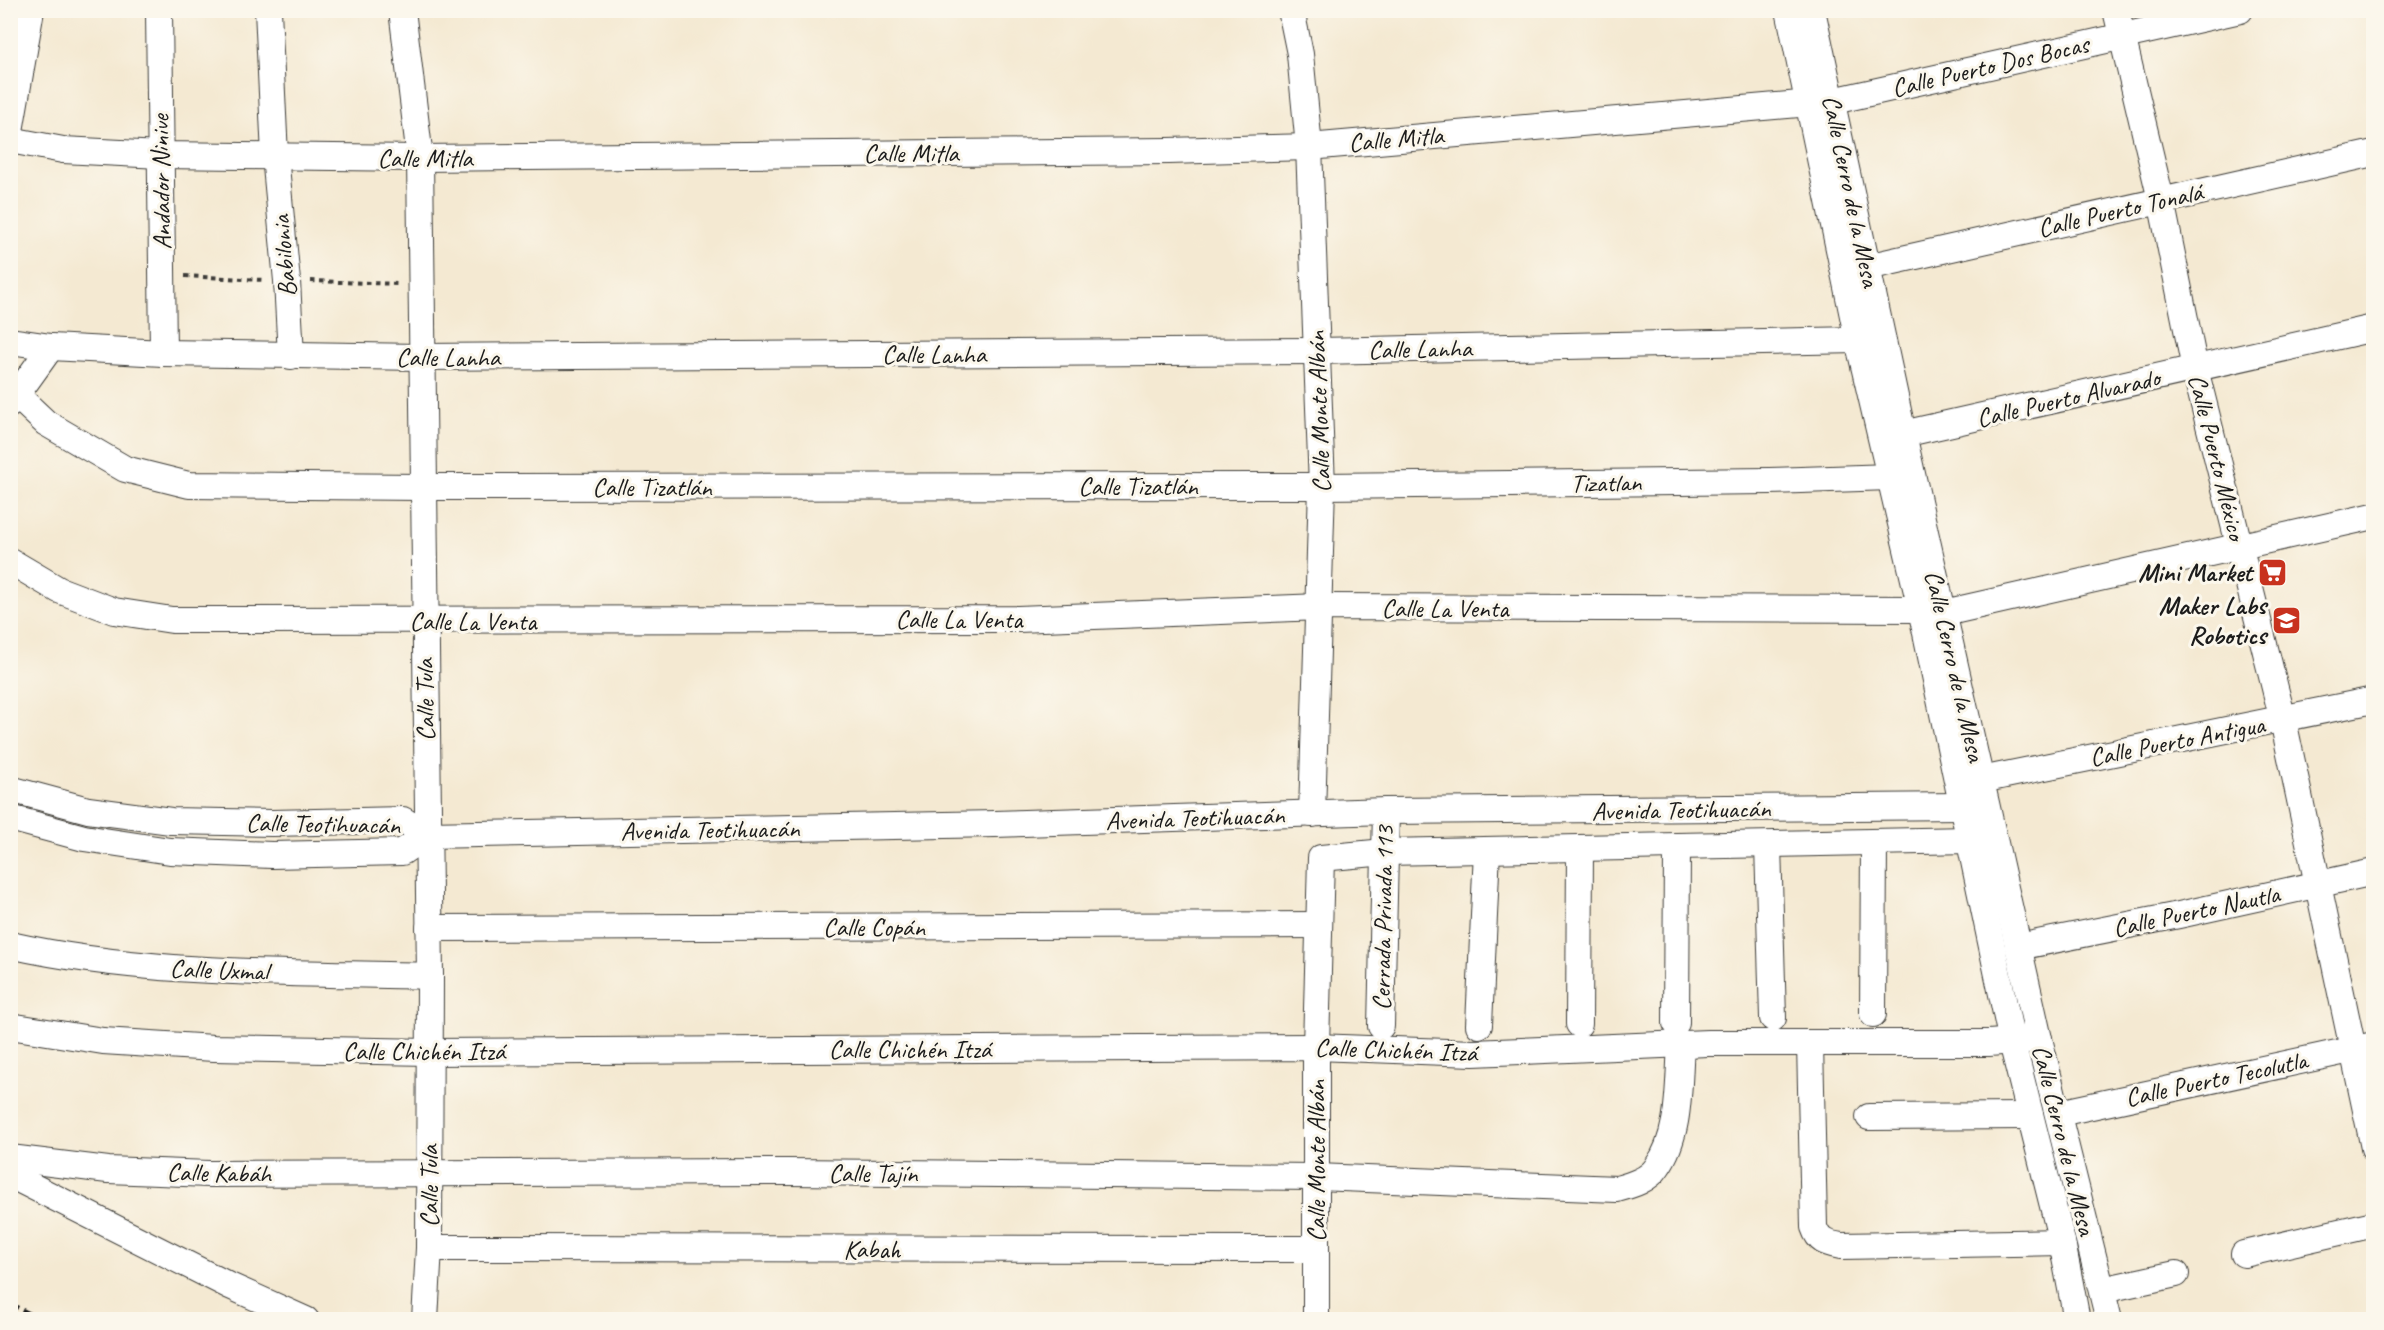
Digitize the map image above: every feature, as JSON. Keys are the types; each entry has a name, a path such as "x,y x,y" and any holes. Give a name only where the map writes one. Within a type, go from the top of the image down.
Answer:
{"street":[{"path":"10,131 31,10"},
{"name":"Andador Ninive","path":"159,10 163,353"},
{"name":"Babilonia","path":"268,10 275,156 287,281 291,356"},
{"name":"Calle Tula","path":"402,10 420,159 430,976 429,1248 425,1320"},
{"name":"Calle Monte Albán","path":"1291,10 1300,54 1309,147 1322,486 1312,814"},
{"name":"Calle Cerro de la Mesa","path":"1790,10 1821,103 1867,267 1903,434 1970,840 2028,1116 2062,1242 2077,1320"},
{"name":"Calle Cerro de la Mesa","path":"1812,10 1821,103 1858,340 1890,477 1981,780 2039,1039 2109,1320"},
{"name":"Calle Puerto México","path":"2116,10 2162,200 2195,369 2283,720 2319,885 2363,1047 2373,1148"},
{"name":"Calle Puerto Dos Bocas","path":"1821,103 2240,10"},
{"name":"Calle Mitla","path":"10,141 63,150 160,155 420,159 1169,152 1309,147 1821,103"},
{"name":"Calle Puerto Tonalá","path":"1867,267 2373,153"},
{"name":"Calle Puerto Alvarado","path":"1903,434 2373,328"},
{"name":"Calle Lanha","path":"10,341 163,353 421,357 1318,351 1858,340"},
{"path":"12,396 51,346"},
{"name":"Calle Tizatlán","path":"12,396 45,423 125,469 189,485 423,488 1322,486"},
{"name":"Tizatlan","path":"1322,486 1769,482 1890,477"},
{"name":"Calle La Venta","path":"10,561 59,590 114,611 172,620 1018,619 1320,607 1932,611 2239,548 2373,516"},
{"name":"Calle Puerto Antigua","path":"1981,780 2373,700"},
{"name":"Calle Teotihuacán","path":"10,789 88,810 171,822 403,820 427,836 402,852 272,855 170,851 84,838 10,818"},
{"name":"Avenida Teotihuacán","path":"427,836 995,824 1386,811 1964,806"},
{"path":"1756,809 1762,845 1773,1018"},
{"path":"84,838 88,810"},
{"name":"Cerrada Privada 113","path":"1381,1026 1386,811"},
{"path":"1385,852 1677,848 1970,840"},
{"path":"1873,1014 1874,842"},
{"name":"Calle Tajín","path":"429,1174 788,1172 1317,1177 1617,1189 1638,1182 1657,1169 1670,1143 1679,1035 1677,848"},
{"path":"1579,1024 1580,849"},
{"path":"1479,1025 1487,850"},
{"name":"Calle Monte Albán","path":"1316,1320 1316,1047 1321,858 1385,852"},
{"name":"Calle Puerto Nautla","path":"2018,947 2373,872"},
{"name":"Calle Copán","path":"429,928 1318,925"},
{"name":"Calle Uxmal","path":"10,945 72,959 173,970 430,976"},
{"name":"Calle Chichén Itzá","path":"10,1026 103,1041 192,1047 429,1052 1316,1047 1473,1053 1679,1035 1708,1043 2012,1042 2039,1039"},
{"path":"1810,1043 1814,1227 1817,1237 1825,1243 1841,1246 2062,1242"},
{"name":"Calle Puerto Tecolutla","path":"2059,1113 2363,1047"},
{"path":"1869,1117 2028,1116"},
{"name":"Calle Kabáh","path":"10,1158 108,1170 208,1174 429,1174"},
{"path":"10,1175 230,1286 306,1320"},
{"path":"2244,1254 2373,1224"},
{"name":"Kabah","path":"429,1248 1316,1249"},
{"path":"2102,1290 2176,1274"}],"railway":[{"path":"10,1304 42,1320"}],"place":[{"name":"Mini Market","path":"2273,572"},
{"name":"Maker Labs Robotics","path":"2287,620"}]}
